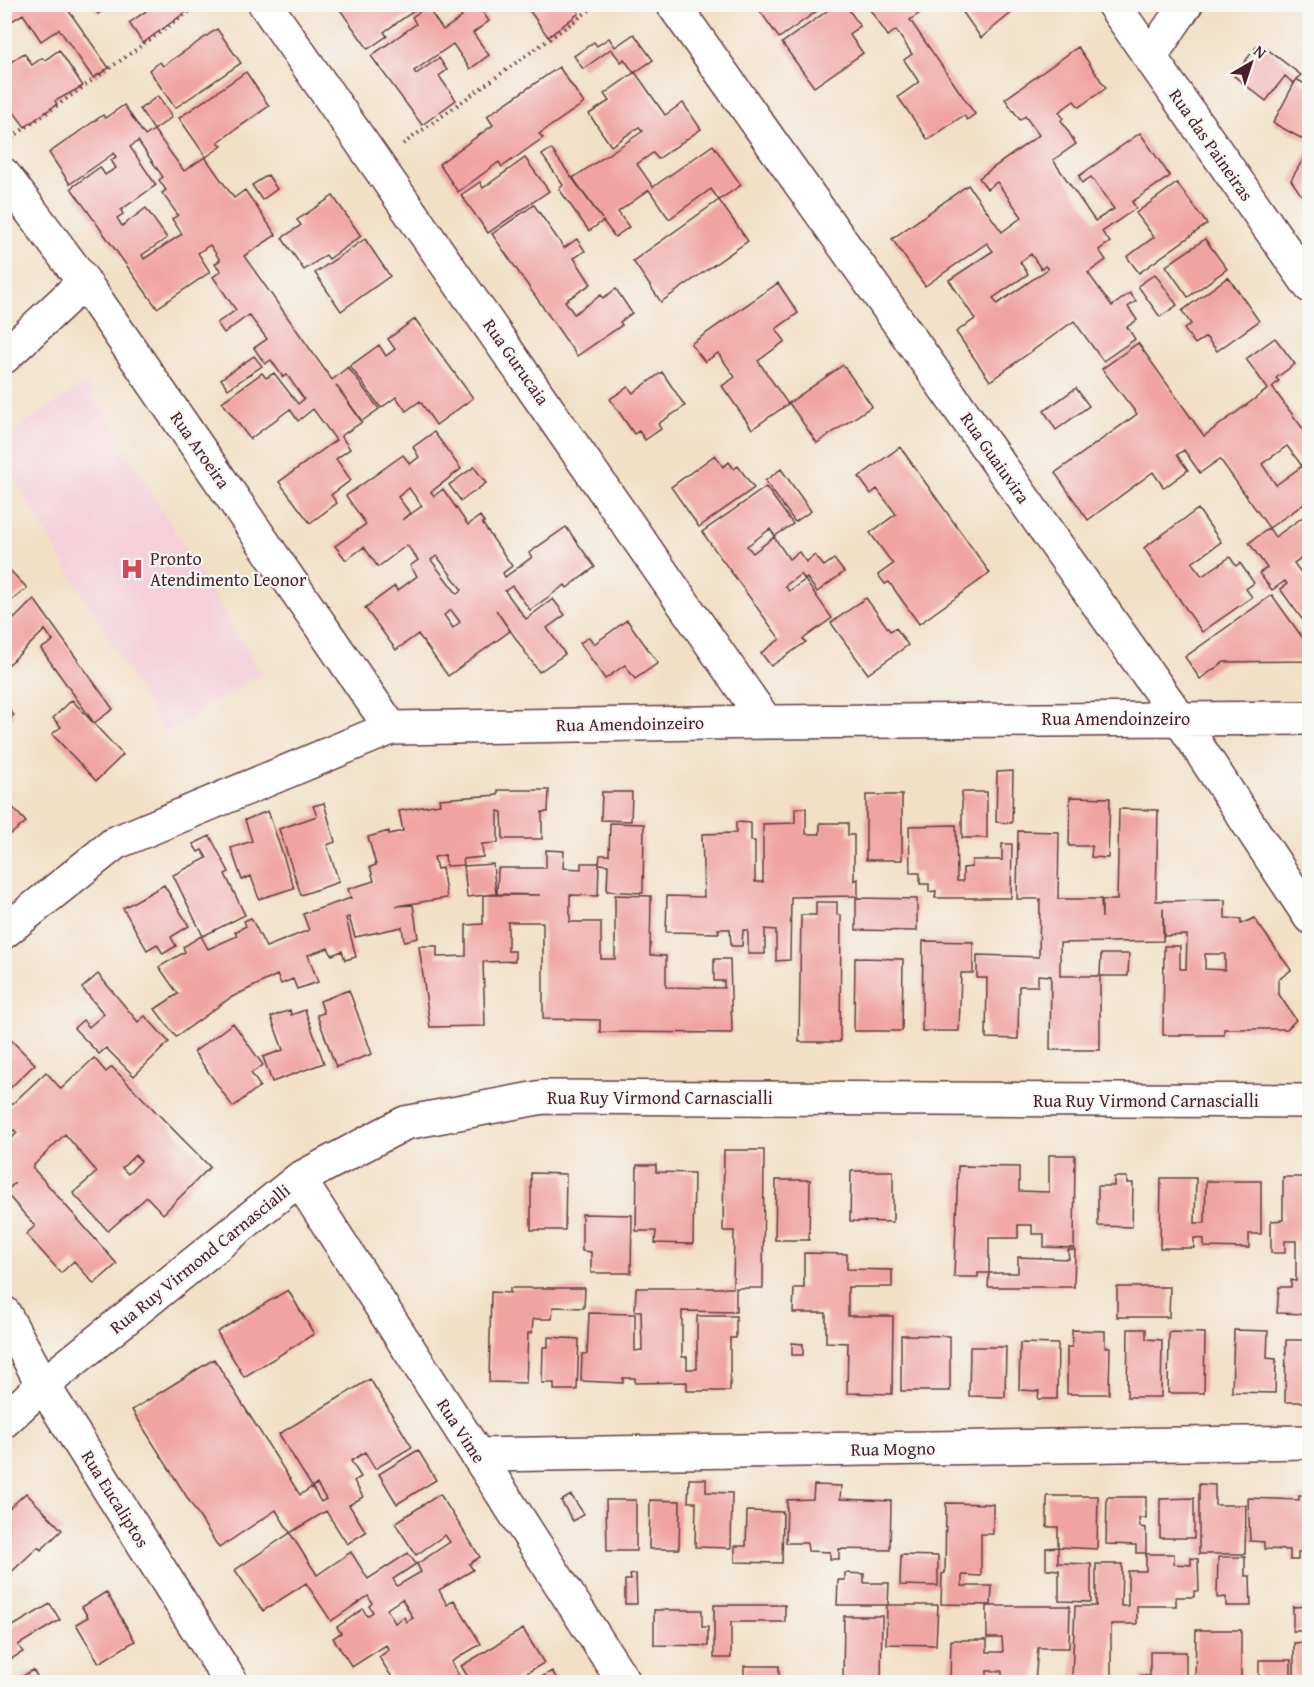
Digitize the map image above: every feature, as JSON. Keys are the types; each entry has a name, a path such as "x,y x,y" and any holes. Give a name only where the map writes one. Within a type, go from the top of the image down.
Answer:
{"street":[{"name":"Rua Gurucaia","path":"265,4 766,722"},
{"name":"Rua Guaiuvira","path":"673,4 1179,718 1310,917"},
{"name":"Rua das Paineiras","path":"1113,4 1310,286"},
{"path":"1150,57 1186,4"},
{"name":"Rua Aroeira","path":"4,175 84,282 392,728"},
{"path":"4,357 84,282"},
{"name":"Rua Amendoinzeiro","path":"4,932 115,843 392,728 766,722 1310,718"},
{"name":"Rua Ruy Virmond Carnascialli","path":"4,1421 43,1385 299,1179 405,1123 543,1097 1310,1101"},
{"name":"Rua Vime","path":"299,1179 624,1683"},
{"name":"Rua Eucaliptos","path":"4,1313 43,1385 231,1683"},
{"name":"Rua Mogno","path":"477,1455 1310,1442"}],"path":[{"path":"4,143 200,4"},
{"path":"377,162 598,4"}],"shaded area":[{"name":"Pronto Atendimento Leonor","path":"86,383 261,674 165,734 5,464 5,436"}],"building":[{"path":"4,4 64,4 109,68 93,78 59,29 41,41 23,14 4,26"},
{"path":"91,4 111,4 98,14"},
{"path":"141,4 197,4 143,43 129,23 146,11"},
{"path":"336,4 410,4 415,10 384,32 387,36 368,49"},
{"path":"453,4 477,4 489,21 473,33 489,55 470,69 453,44 414,71 416,74 439,58 447,70 439,76 456,100 422,125 371,56 416,24 412,17 427,7 443,30 462,17"},
{"path":"525,4 573,4 579,13 548,37"},
{"path":"755,4 827,4 779,38"},
{"path":"837,4 845,4 860,26 849,34 863,53 814,87 782,43"},
{"path":"866,4 927,4 929,7 910,20 975,114 967,120 964,115 928,140 898,97 919,82 904,60 912,54 896,30 888,36"},
{"path":"957,4 1022,4 981,38"},
{"path":"217,29 241,63 175,108 149,70 160,62 163,66"},
{"path":"634,34 653,60 634,73 624,59 621,62 611,49 583,69 574,56 594,42 597,46 609,38 615,47"},
{"path":"1259,43 1301,75 1296,79 1310,87 1310,143 1273,123 1296,80 1293,83 1285,76 1266,101 1234,76"},
{"path":"1078,47 1106,88 1079,107 1074,101 1059,112 1063,118 1061,120 1076,144 1053,160 1095,221 1114,209 1091,177 1082,183 1079,176 1140,133 1170,176 1132,202 1136,208 1102,232 1110,242 1099,250 1106,260 1088,273 1112,306 1130,293 1136,301 1128,307 1137,320 1127,327 1135,339 1103,361 1074,321 990,381 956,332 975,319 949,280 993,251 987,243 925,286 892,239 968,185 1002,232 1022,217 997,182 987,189 979,178 1039,135 1025,116 1020,120 1005,99","holes":["1031,254 1041,269 1045,266 1048,269 997,304 993,298 1028,274 1020,262"]},
{"path":"59,50 83,86 55,101 57,104 25,127 4,99 4,67 24,53 32,65 42,58 45,60"},
{"path":"559,67 584,103 539,134 543,138 502,167 499,162 458,192 439,164 493,125 487,116"},
{"path":"246,72 269,106 218,142 222,146 206,157 179,118"},
{"path":"635,72 665,115 683,103 701,129 658,159 653,153 637,164 653,187 713,145 741,185 719,200 711,189 669,219 649,190 618,212 629,227 615,237 603,221 589,231 559,189 563,185 542,155 551,149 602,219 573,178 643,131 639,127 611,146 589,114 609,101 604,94"},
{"path":"158,96 172,117 154,130 140,109"},
{"path":"124,105 145,136 154,130 184,171 205,157 234,198 245,190 276,235 244,256 332,380 348,367 379,409 362,421 336,385 362,422 341,436 350,449 336,459 351,480 331,495 337,503 310,523 279,482 336,440 313,409 298,421 290,409 250,439 222,402 262,373 266,378 274,373 298,404 304,399 287,375 283,377 271,360 265,364 254,348 267,339 249,315 224,333 217,323 236,310 213,277 221,271 215,264 220,260 210,245 198,253 210,272 157,308 71,188 100,167 105,175 116,168 111,160 116,157 114,153 70,184 49,153 103,115 105,118","holes":["138,141 163,177 159,180 166,190 162,193 178,215 172,219 182,234 144,259 142,255 167,238 146,208 122,226 117,218 123,214 121,210 156,185 130,147"]},
{"path":"1310,147 1310,196 1306,202 1291,180"},
{"path":"525,158 549,191 488,233 461,195 480,182 483,188"},
{"path":"268,175 277,189 262,200 252,185"},
{"path":"1177,183 1207,224 1139,273 1127,257 1154,237 1136,213"},
{"path":"333,196 361,236 329,259 326,255 304,270 282,238 301,225 297,220"},
{"path":"719,200 748,241 661,302 633,261"},
{"path":"534,205 564,248 577,239 585,251 574,258 591,284 565,301 574,314 601,295 603,298 616,289 632,313 620,322 622,325 577,356 492,234"},
{"path":"365,239 390,276 341,311 315,273"},
{"path":"1205,239 1227,269 1188,297 1166,266"},
{"path":"1155,274 1177,305 1160,317 1138,286"},
{"path":"1228,277 1259,321 1217,351 1206,337 1195,344 1184,329 1191,324 1182,311"},
{"path":"778,283 798,313 776,329 785,341 758,361 788,404 752,429 722,386 735,377 718,353 705,362 691,344"},
{"path":"415,319 473,398 436,425 420,401 406,411 396,397 381,408 350,366 379,345 386,356 395,349 388,339"},
{"path":"1275,338 1295,364 1276,378 1279,381 1272,387 1306,433 1310,430 1310,500 1269,528 1220,459 1200,473 1184,450 1177,455 1188,470 1164,488 1153,472 1088,520 1055,473 1137,414 1102,369 1138,343 1204,436 1268,389 1246,359","holes":["1287,446 1302,466 1276,485 1262,464"]},
{"path":"254,356 262,366 228,389 221,379"},
{"path":"843,365 872,406 817,443 789,403"},
{"path":"662,372 685,406 658,424 661,429 645,440 639,431 634,434 610,399 628,387 633,393"},
{"path":"1076,388 1089,406 1056,430 1044,411"},
{"path":"434,432 461,469 431,492 434,496 443,489 468,525 480,516 484,522 482,523 512,566 503,573 505,577 532,557 529,553 566,527 595,567 567,588 565,585 530,610 512,586 505,591 526,619 553,599 565,615 547,628 565,654 539,672 496,610 510,631 448,676 418,634 396,650 365,608 395,586 397,591 417,576 410,566 418,560 407,545 378,567 364,547 346,560 335,546 366,524 346,496 403,455 410,464 419,457 413,447","holes":["409,488 422,506 402,520 410,513 398,497","437,556 462,590 457,594 431,560","451,610 460,622 453,628 444,615"]},
{"path":"900,447 990,573 919,624 889,582 885,584 878,575 893,564 870,533 896,514 877,489 871,494 859,477"},
{"path":"715,455 723,467 729,462 734,469 738,466 754,488 699,527 671,487"},
{"path":"474,467 486,483 461,501 449,485"},
{"path":"781,469 811,511 795,522 765,481"},
{"path":"766,487 793,524 775,536 770,529 747,546 753,553 774,537 789,559 799,552 806,562 815,555 824,566 834,559 844,572 817,592 807,578 805,580 832,618 803,639 806,642 771,666 761,653 780,639 702,532","holes":["801,574 805,580 789,591 785,586"]},
{"path":"1198,509 1221,542 1192,563 1202,576 1230,557 1236,566 1240,563 1254,583 1246,589 1252,597 1202,632 1144,548"},
{"path":"1310,512 1310,552 1294,563 1310,585 1310,630 1280,589 1287,584 1285,581 1272,590 1259,573 1267,568 1249,543 1269,528 1275,537"},
{"path":"4,564 27,588 4,607"},
{"path":"1272,595 1310,648 1310,661 1224,662 1200,679 1185,657"},
{"path":"866,598 890,631 896,628 908,645 868,674 831,623"},
{"path":"34,599 113,709 94,723 41,649 53,641 45,630 4,669 4,609 14,619"},
{"path":"627,620 658,663 635,679 625,665 605,679 580,643 589,637 594,644"},
{"path":"72,700 123,755 96,781 52,734 61,727 53,718"},
{"path":"4,705 14,715 4,724"},
{"path":"1013,771 1012,823 996,822 997,772"},
{"path":"498,790 549,790 548,812 542,812 542,839 503,839 502,812 498,811 498,843 482,844 483,857 463,859 464,865 446,866 445,855 434,857 437,869 442,868 447,898 396,906 413,905 418,938 404,941 402,927 355,937 349,917 346,918 356,957 345,960 342,951 332,955 328,948 308,955 318,982 297,989 293,979 281,984 277,975 230,998 176,1037 155,1009 178,994 159,967 185,952 183,947 201,936 208,949 237,936 235,932 246,926 244,921 251,918 266,947 309,930 303,914 351,898 348,889 374,881 370,867 376,865 368,837 389,831 389,834 403,831 399,811 440,804 439,799 498,795"},
{"path":"602,792 632,792 631,821 601,820"},
{"path":"962,792 987,792 987,838 962,838"},
{"path":"866,795 902,795 902,860 866,860"},
{"path":"1070,797 1110,798 1108,858 1091,857 1092,846 1069,846"},
{"path":"4,798 26,822 11,834 4,827"},
{"path":"324,803 335,842 327,845 339,882 301,895 279,829 317,816 313,806"},
{"path":"795,808 806,808 806,834 820,834 820,823 848,823 848,835 854,835 854,881 858,879 858,896 791,897 790,960 776,961 776,930 765,929 765,954 748,954 748,930 743,930 742,946 731,946 730,929 718,929 719,933 666,932 667,896 704,897 702,834 736,833 736,822 751,823 751,841 755,841 755,882 763,882 763,824 795,823"},
{"path":"1119,809 1158,810 1156,901 1225,900 1225,918 1241,919 1241,924 1254,918 1291,970 1278,980 1278,993 1296,1020 1287,1029 1224,1029 1224,1035 1163,1035 1164,946 1180,946 1180,969 1186,969 1187,935 1164,936 1163,908 1163,941 1060,943 1060,976 1100,976 1100,1050 1050,1050 1051,976 1038,975 1038,986 1019,986 1018,1039 986,1038 987,978 977,978 977,955 1039,957 1040,899 1017,899 1018,831 1059,832 1058,899 1101,899 1102,918 1102,900 1117,900","holes":["1205,954 1225,954 1225,970 1205,969"]},
{"path":"268,811 294,888 259,899 251,876 242,880 231,848 252,841 245,820"},
{"path":"610,823 644,824 643,893 607,891 608,865 599,864 600,855 609,855"},
{"path":"956,825 957,881 963,881 963,868 972,867 972,860 1002,860 1002,844 1012,844 1011,898 935,898 936,891 929,892 929,884 920,884 920,873 910,873 909,826"},
{"path":"210,836 229,872 225,874 245,915 203,936 173,875 207,858 202,850 198,852 193,844"},
{"path":"546,850 564,851 563,868 581,869 581,863 599,863 598,896 570,895 570,922 601,922 601,959 615,959 615,895 651,896 650,955 666,956 666,987 724,988 724,981 714,981 714,959 730,959 732,1033 600,1032 600,1020 543,1019 543,922 508,922 508,951 515,951 515,961 483,962 485,1026 430,1027 419,946 437,946 437,957 466,956 466,925 483,924 483,895 540,895 497,894 498,868 546,868"},
{"path":"493,864 496,894 467,897 464,866"},
{"path":"164,885 189,926 171,937 176,946 163,954 157,944 147,950 123,908"},
{"path":"856,898 917,899 917,931 856,930"},
{"path":"816,902 837,902 837,915 841,915 840,1042 799,1042 801,915 816,915"},
{"path":"923,941 973,942 973,973 961,973 959,1031 922,1031"},
{"path":"1101,954 1129,954 1128,976 1100,976"},
{"path":"855,958 903,959 902,1031 854,1031"},
{"path":"98,974 138,1022 145,1016 169,1042 134,1076 106,1048 99,1054 74,1028 83,1020 89,1027 104,1014 82,988"},
{"path":"349,990 372,1054 336,1067 317,1015 324,1013 320,1001"},
{"path":"290,1010 291,1015 305,1010 324,1063 272,1082 263,1057 283,1050 271,1017"},
{"path":"233,1023 263,1065 251,1073 260,1086 233,1107 194,1052"},
{"path":"4,1033 35,1064 7,1091 4,1088"},
{"path":"94,1058 106,1072 112,1067 210,1167 163,1214 147,1197 108,1231 73,1193 97,1172 65,1134 32,1167 117,1264 94,1284 74,1261 61,1273 26,1234 35,1226 5,1192 15,1183 4,1192 4,1146 17,1133 14,1130 4,1138 4,1102 9,1107 46,1072 61,1089","holes":["135,1155 141,1161 128,1174 122,1168"]},
{"path":"724,1150 764,1150 763,1288 736,1288 736,1312 682,1311 682,1357 687,1357 687,1369 697,1369 697,1316 736,1316 736,1338 730,1338 730,1391 687,1391 687,1382 635,1383 635,1378 623,1378 623,1383 581,1381 582,1354 587,1354 589,1313 635,1314 635,1351 642,1350 641,1311 635,1311 636,1288 733,1288 734,1231 723,1231"},
{"path":"1049,1155 1075,1155 1074,1248 1044,1247 1044,1234 1032,1234 1032,1225 1018,1225 1018,1238 989,1238 989,1273 978,1273 978,1277 954,1277 958,1166 1019,1167 1019,1191 1049,1192"},
{"path":"637,1165 656,1165 656,1172 694,1173 693,1244 655,1243 656,1231 636,1231"},
{"path":"851,1171 893,1171 893,1222 850,1221"},
{"path":"531,1173 566,1174 565,1230 531,1230"},
{"path":"1114,1177 1127,1177 1127,1183 1133,1183 1132,1227 1098,1226 1098,1186 1114,1186"},
{"path":"1283,1177 1310,1177 1310,1314 1277,1313 1279,1287 1291,1287 1291,1280 1296,1281 1296,1241 1285,1241 1285,1253 1271,1253 1271,1221 1283,1220"},
{"path":"1161,1178 1196,1178 1195,1223 1205,1223 1206,1181 1261,1181 1261,1234 1249,1234 1249,1248 1204,1247 1204,1239 1194,1238 1194,1248 1160,1248"},
{"path":"776,1180 810,1180 809,1240 775,1240"},
{"path":"582,1214 632,1215 631,1273 591,1273 591,1252 582,1251"},
{"path":"1068,1250 1075,1250 1074,1287 988,1287 989,1273 1018,1273 1018,1257 1069,1259"},
{"path":"804,1253 847,1254 847,1269 892,1270 892,1287 848,1287 848,1316 893,1316 892,1394 847,1393 848,1343 826,1342 826,1313 793,1313 794,1288 804,1288"},
{"path":"1117,1287 1170,1287 1169,1317 1117,1317"},
{"path":"510,1288 585,1288 584,1308 553,1307 552,1319 533,1319 532,1333 528,1333 526,1383 489,1382 491,1292 510,1293"},
{"path":"288,1290 314,1334 244,1377 217,1332"},
{"path":"1128,1329 1146,1329 1146,1339 1162,1340 1161,1397 1127,1397"},
{"path":"1072,1330 1105,1331 1105,1347 1110,1347 1109,1394 1067,1394 1067,1347 1072,1347"},
{"path":"1234,1330 1268,1331 1267,1358 1276,1359 1275,1393 1232,1392"},
{"path":"1169,1332 1205,1333 1204,1393 1168,1393"},
{"path":"901,1335 950,1336 950,1391 901,1391"},
{"path":"548,1337 579,1339 577,1390 554,1390 554,1383 542,1383 543,1347 548,1347"},
{"path":"1286,1340 1310,1340 1310,1402 1285,1402"},
{"path":"792,1343 803,1344 803,1355 792,1355"},
{"path":"1020,1343 1058,1344 1057,1399 1038,1399 1039,1391 1019,1390"},
{"path":"970,1347 1006,1347 1005,1397 969,1396"},
{"path":"214,1359 300,1495 312,1487 279,1434 370,1379 412,1447 375,1469 365,1452 351,1461 361,1477 354,1481 363,1497 349,1505 366,1532 347,1544 326,1511 290,1533 276,1510 219,1548 132,1410","holes":["317,1484 326,1499 321,1502 312,1487"]},
{"path":"418,1450 436,1480 397,1504 379,1474"},
{"path":"689,1479 706,1479 706,1492 732,1493 731,1548 695,1547 696,1502 688,1502"},
{"path":"1199,1484 1215,1485 1215,1505 1246,1505 1245,1554 1199,1554"},
{"path":"814,1485 841,1486 840,1499 891,1501 890,1550 839,1549 839,1559 830,1559 830,1552 808,1551 807,1543 786,1543 787,1500 813,1499"},
{"path":"26,1493 62,1530 41,1550 38,1547 4,1579 4,1513"},
{"path":"440,1494 480,1557 469,1564 473,1570 439,1590 447,1605 454,1600 481,1644 451,1662 463,1682 395,1682 379,1657 389,1650 386,1645 352,1667 333,1638 341,1633 337,1627 363,1609 367,1616 373,1612 369,1606 372,1603 368,1596 331,1621 306,1583 263,1611 235,1570 290,1533 317,1575 351,1552 368,1579 408,1553 416,1564 393,1579 397,1586 421,1572 417,1564 450,1542 445,1535 416,1555 395,1523","holes":["402,1599 413,1618 406,1622 404,1617 395,1623 387,1609"]},
{"path":"571,1495 584,1514 573,1521 561,1501"},
{"path":"1047,1496 1098,1496 1097,1549 1058,1547 1058,1527 1047,1527"},
{"path":"1299,1496 1310,1496 1310,1552 1298,1552 1298,1560 1290,1560 1290,1550 1264,1549 1264,1542 1250,1541 1248,1498 1299,1500"},
{"path":"1107,1497 1146,1497 1146,1518 1139,1518 1140,1527 1146,1528 1146,1553 1136,1553 1136,1545 1106,1544"},
{"path":"1194,1498 1194,1538 1160,1538 1160,1499"},
{"path":"606,1500 636,1500 636,1551 607,1551"},
{"path":"650,1500 680,1501 679,1549 649,1549"},
{"path":"946,1503 993,1504 993,1534 981,1534 981,1576 962,1575 962,1586 992,1586 991,1605 941,1604 942,1574 945,1573"},
{"path":"747,1511 783,1512 782,1563 735,1562 735,1546 746,1546"},
{"path":"1058,1547 1058,1563 1091,1564 1091,1602 1059,1601 1059,1570 1046,1569 1046,1548"},
{"path":"1146,1554 1174,1554 1174,1564 1191,1565 1191,1558 1198,1559 1199,1591 1194,1591 1194,1597 1176,1597 1176,1606 1137,1606 1137,1624 1111,1624 1111,1677 1072,1677 1075,1606 1096,1606 1096,1564 1122,1564 1121,1606 1128,1606 1128,1571 1146,1571"},
{"path":"901,1555 938,1556 938,1586 900,1585"},
{"path":"1218,1557 1245,1557 1245,1576 1250,1576 1251,1606 1226,1606 1226,1597 1217,1598"},
{"path":"845,1573 864,1574 864,1583 889,1583 888,1605 938,1605 936,1645 886,1644 887,1605 837,1605 838,1580 845,1580"},
{"path":"636,1574 637,1604 625,1604 625,1580 631,1580 630,1575"},
{"path":"106,1592 135,1641 99,1663 76,1624 88,1617 82,1607"},
{"path":"50,1604 60,1620 18,1645 23,1652 4,1663 4,1623 8,1629"},
{"path":"714,1605 785,1605 785,1622 731,1622 731,1658 714,1658"},
{"path":"987,1606 1070,1606 1069,1648 1038,1648 1035,1682 1002,1682 1002,1671 987,1671 987,1682 935,1682 935,1680 950,1680 951,1640 987,1640 987,1652 1003,1652 1002,1638 987,1638"},
{"path":"1310,1606 1310,1631 1293,1631 1293,1607"},
{"path":"654,1610 702,1610 702,1627 708,1627 708,1646 654,1645"},
{"path":"844,1616 882,1616 881,1682 843,1682"},
{"path":"523,1629 544,1663 511,1682 471,1682 461,1666"},
{"path":"1196,1630 1241,1630 1241,1682 1195,1682"},
{"path":"1310,1642 1310,1682 1294,1682 1294,1643"},
{"path":"1150,1652 1186,1652 1186,1682 1141,1682 1141,1675 1150,1676"},
{"path":"1259,1660 1291,1660 1291,1682 1259,1682"},
{"path":"744,1666 779,1666 779,1682 744,1682"},
{"path":"33,1670 41,1682 12,1682"},
{"path":"552,1671 559,1682 533,1682"}],"place":[{"name":"Pronto Atendimento Leonor","path":"132,569"}]}
